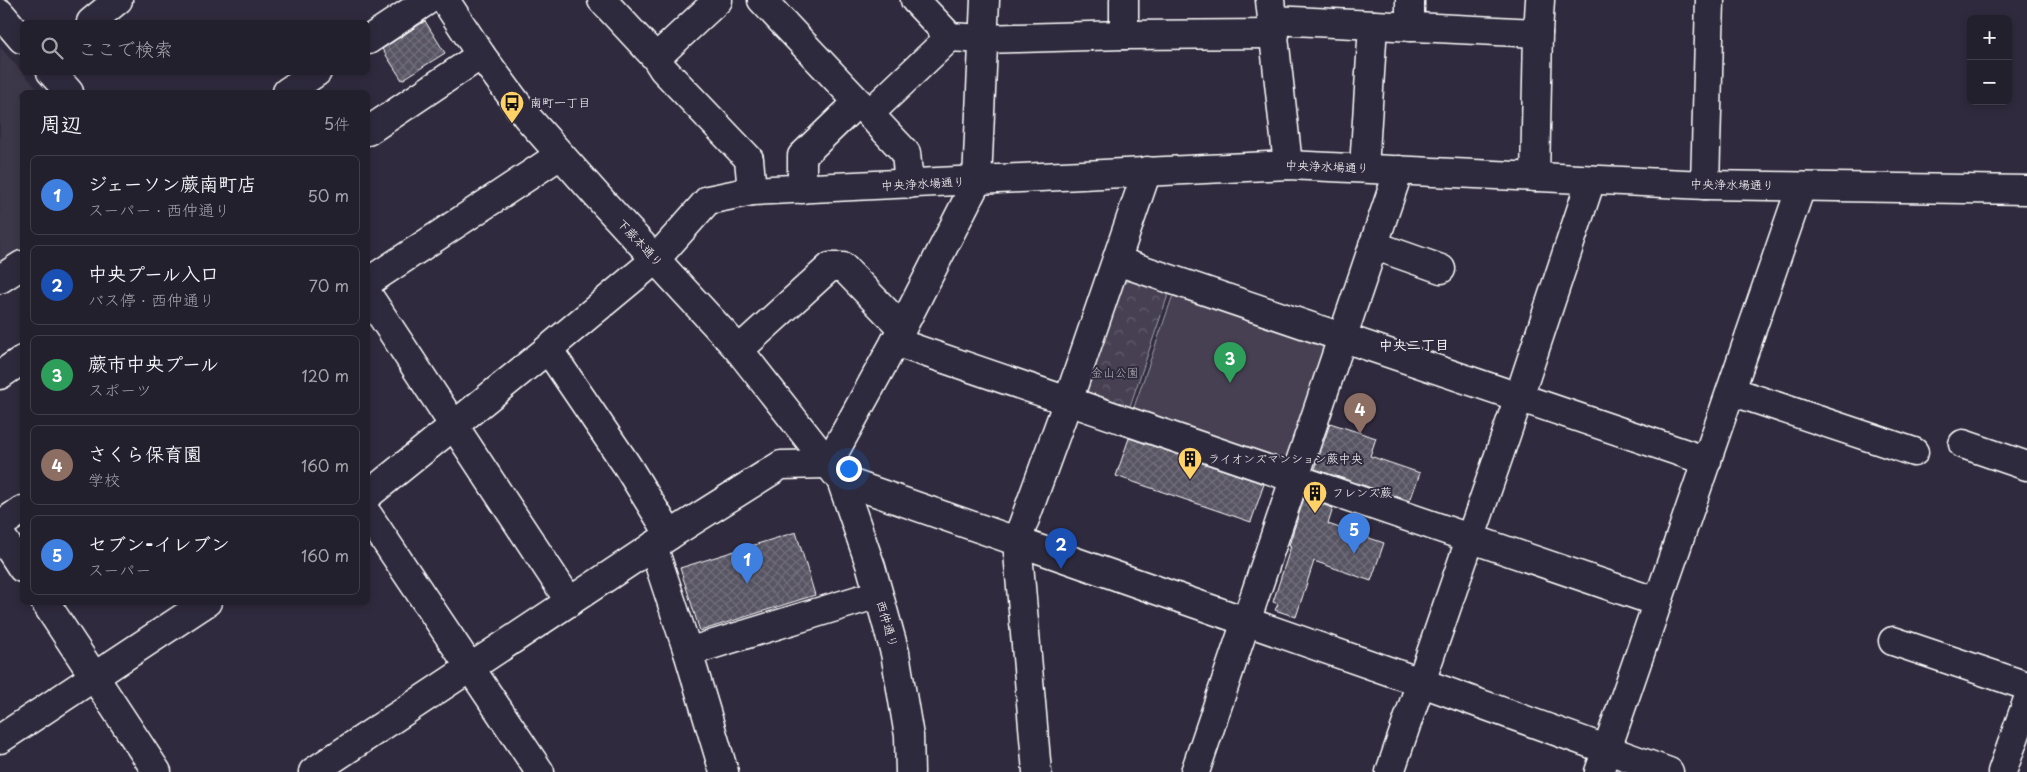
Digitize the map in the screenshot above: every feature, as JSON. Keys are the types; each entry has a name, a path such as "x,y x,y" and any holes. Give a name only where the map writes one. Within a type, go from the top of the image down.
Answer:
{"street":[{"path":"93,20 118,0"},
{"path":"602,0 656,58 663,70 749,159 752,191"},
{"path":"656,58 718,0"},
{"path":"762,0 906,153 909,184"},
{"path":"915,0 950,37"},
{"path":"834,472 899,335 977,181 985,0"},
{"path":"1124,0 1124,35"},
{"path":"1410,0 1410,27"},
{"path":"1536,177 1540,0"},
{"path":"1705,185 1710,0"},
{"path":"370,39 443,1"},
{"name":"下蕨本通り","path":"443,1 527,117 655,260 739,350 834,472"},
{"path":"0,13 20,37"},
{"path":"802,189 802,156 950,37 984,39 1124,35 1273,18 1538,33"},
{"path":"1273,18 1288,165"},
{"path":"1364,168 1373,25"},
{"path":"370,130 481,56"},
{"path":"54,75 67,90"},
{"path":"289,90 312,75"},
{"path":"370,281 560,155"},
{"name":"中央浄水場通り","path":"370,493 655,260 708,200 752,191 1288,165 1705,185 2027,190"},
{"path":"1195,772 1399,170"},
{"path":"1037,772 1017,541 1068,401 1147,171"},
{"path":"1390,772 1519,397 1591,180"},
{"path":"1603,761 1800,187"},
{"path":"1373,245 1441,269"},
{"path":"1117,261 1707,460"},
{"path":"0,279 20,266"},
{"path":"739,350 830,267 843,268 899,335 1068,401 1657,602"},
{"path":"370,299 570,602"},
{"path":"548,349 626,464 661,541 688,652 724,772"},
{"path":"0,375 20,361"},
{"path":"1731,391 1914,452"},
{"path":"1963,444 2027,466"},
{"path":"313,772 661,541 781,465 834,472 1017,541 1420,682 1603,761 1670,772"},
{"name":"西仲通り","path":"834,472 878,594 895,653 909,736 910,772"},
{"path":"0,525 20,511"},
{"path":"370,518 540,772"},
{"path":"0,534 20,565"},
{"path":"688,652 878,594"},
{"path":"47,605 156,772"},
{"path":"0,739 202,605"},
{"path":"1894,641 2027,686"},
{"path":"2002,772 2027,702"}],"shaded area":[{"path":"0,47 20,70 20,75 25,75 38,90 20,90 20,250 0,264"}],"green space":[{"name":"金山公園","path":"1135,279 1169,292 1128,412 1088,399 1083,390 1120,284"},
{"path":"1174,292 1323,342 1329,354 1291,462 1283,464 1132,413"}],"building":[{"path":"425,21 445,53 402,80 382,49"},
{"path":"1330,423 1376,438 1370,456 1420,473 1410,501 1315,469"},
{"name":"ライオンズマンション蕨中央","path":"1129,438 1264,484 1251,522 1116,476"},
{"path":"1304,498 1333,508 1328,524 1384,543 1371,581 1314,561 1296,617 1275,610 1278,604 1273,602"},
{"path":"796,532 815,595 700,631 680,568"}],"place":[{"name":"南町一丁目","path":"512,124"},
{"name":"蕨市中央プール","path":"1230,383"},
{"name":"さくら保育園","path":"1360,434"},
{"name":"ライオンズマンション蕨中央","path":"1190,480"},
{"name":"フレンズ蕨","path":"1315,514"},
{"name":"セブン-イレブン","path":"1354,554"},
{"name":"中央プール入口","path":"1061,569"},
{"name":"ジェーソン蕨南町店","path":"747,584"}],"district":[{"name":"中央二丁目","path":"1414,345"}]}
